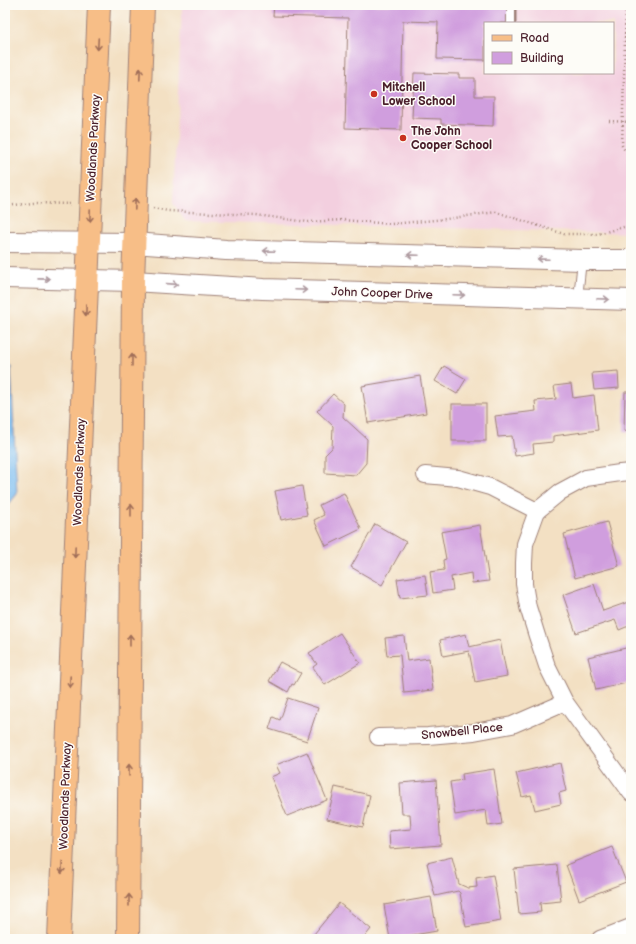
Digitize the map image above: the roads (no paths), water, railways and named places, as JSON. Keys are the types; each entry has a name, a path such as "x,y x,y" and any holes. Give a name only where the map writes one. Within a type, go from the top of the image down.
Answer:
{"main road":[{"name":"Woodlands Parkway","path":"59,939 99,5"},
{"path":"128,939 133,281 143,5"}],"street":[{"path":"5,242 134,243 234,250 582,260 631,260"},
{"name":"John Cooper Drive","path":"5,278 87,279 263,289 631,300"},
{"path":"631,472 586,478 560,492 537,510 525,544 524,563 524,584 528,607 548,666 565,702 631,793"},
{"path":"425,475 458,478 490,487 537,510"},
{"name":"Snowbell Place","path":"378,737 428,736 482,731 512,725 565,702"},
{"path":"600,939 631,927"}],"lane":[{"path":"510,22 511,5"},
{"path":"578,298 582,260"}],"water":[{"path":"5,361 11,366 17,494 5,509"}],"place":[{"name":"Mitchell Lower School","path":"374,94"},
{"name":"The John Cooper School","path":"403,138"}]}
